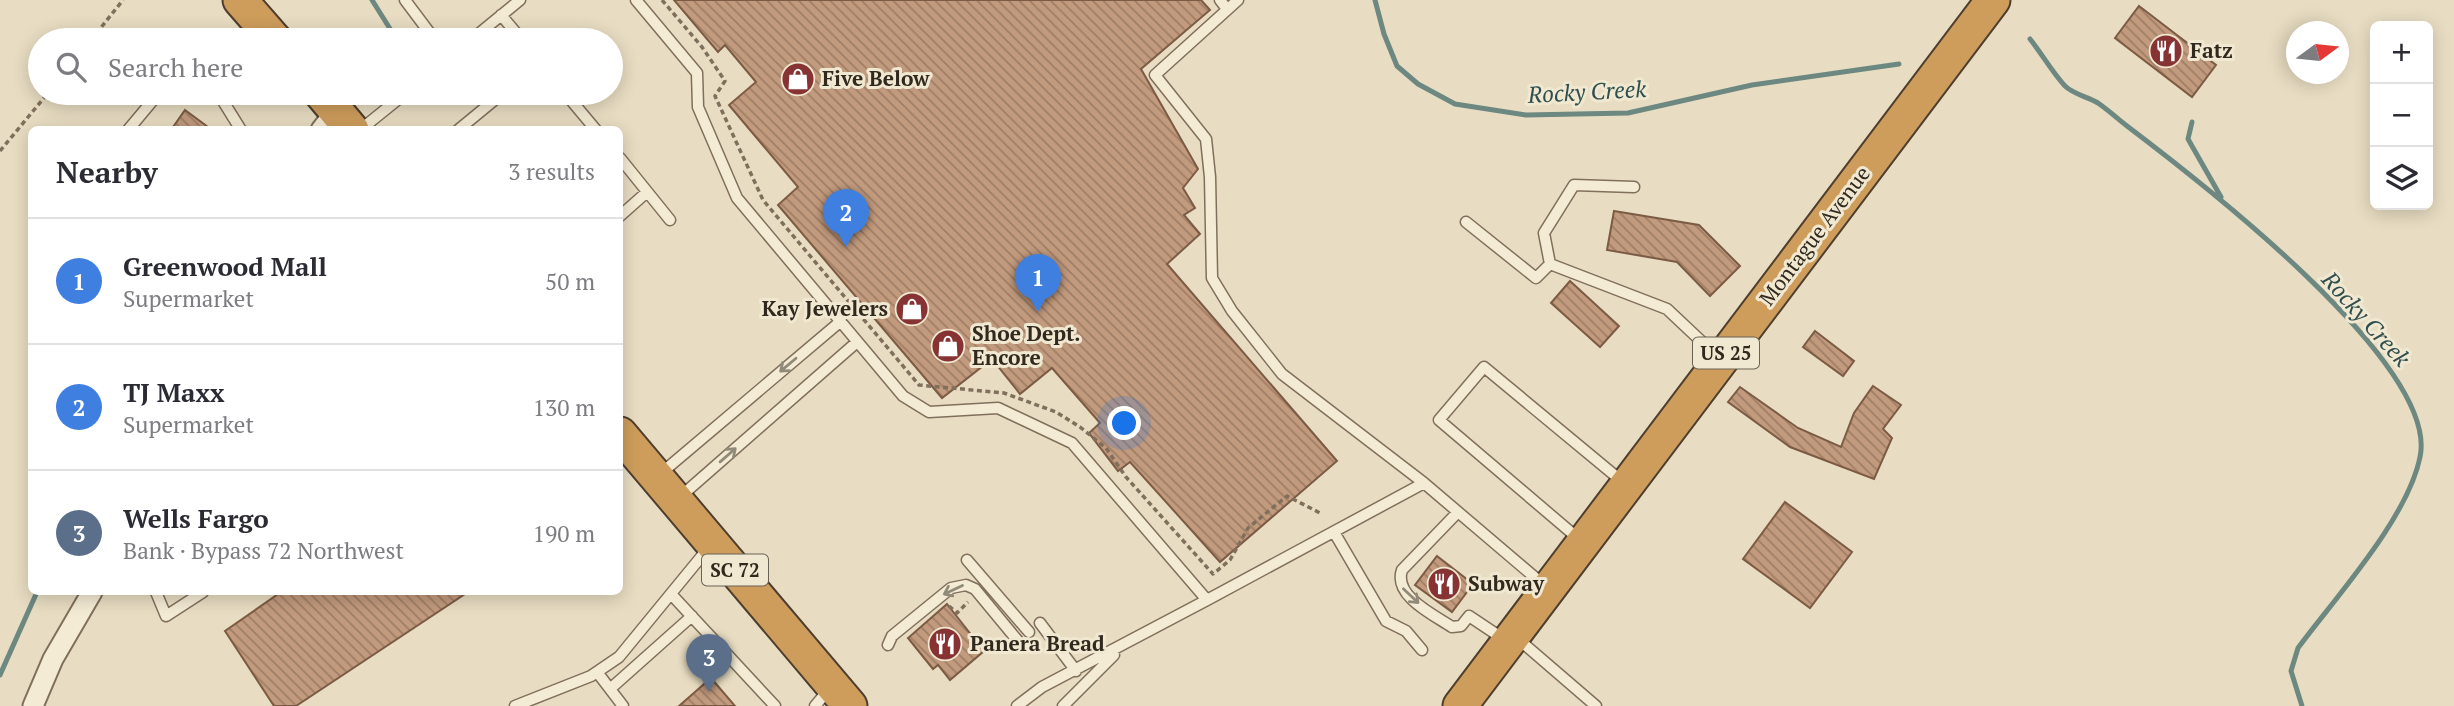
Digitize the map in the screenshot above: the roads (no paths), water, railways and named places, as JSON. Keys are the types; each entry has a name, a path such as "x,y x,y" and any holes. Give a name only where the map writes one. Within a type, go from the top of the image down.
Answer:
{"highway":[{"path":"240,0 260,28"},
{"name":"Montague Avenue","path":"1460,706 1993,0"},
{"name":"SC 72","path":"623,437 713,543 833,699"}],"street":[{"path":"33,706 53,659 90,595"}],"lane":[{"path":"405,0 426,28"},
{"path":"485,28 520,0"},
{"path":"636,0 697,73 698,107 737,198 903,396 929,412 998,408 1072,443 1207,600"},
{"path":"1220,0 1227,9"},
{"path":"1238,0 1155,75 1206,139 1210,177 1212,278 1231,311 1282,374 1424,483 1548,589"},
{"path":"501,15 512,28"},
{"path":"131,126 149,105"},
{"path":"225,105 239,126"},
{"path":"338,118 373,105"},
{"path":"462,126 488,105"},
{"path":"575,105 592,126"},
{"path":"623,163 670,220"},
{"path":"1550,264 1544,233 1574,185 1634,187"},
{"path":"623,213 647,192"},
{"path":"1466,222 1536,278 1550,264"},
{"path":"1550,264 1667,309 1721,360"},
{"path":"667,488 841,321"},
{"path":"667,488 857,342"},
{"path":"1583,542 1438,420 1484,367 1626,485"},
{"path":"1017,706 1042,687 1424,483"},
{"path":"1457,513 1402,570 1399,578 1405,592 1452,627 1461,626 1469,616 1511,639 1595,706"},
{"path":"1334,532 1386,621 1406,631 1422,650"},
{"path":"516,706 597,672 619,657 713,543"},
{"path":"967,560 1029,632"},
{"path":"888,645 896,632 951,587 958,586 975,589 1018,641"},
{"path":"671,594 775,706"},
{"path":"157,595 166,616 198,595"},
{"path":"610,689 692,616"},
{"path":"1040,623 1076,671"},
{"path":"1063,706 1123,646"},
{"path":"597,672 623,706"}],"waterway":[{"path":"372,0 390,28"},
{"name":"Rocky Creek","path":"1375,0 1384,34 1397,66 1418,84 1455,104 1526,115 1628,113 1752,85 1899,64"},
{"name":"Rocky Creek","path":"2030,39 2065,86 2098,103 2161,152 2256,230 2307,277 2355,326 2392,374 2416,419 2420,457 2413,481 2401,506 2368,557 2298,648 2291,671 2302,706"},
{"path":"2192,122 2188,139 2221,197"},
{"path":"0,675 36,595"}],"place":[{"name":"Fatz","path":"2166,51"},
{"name":"Five Below","path":"798,79"},
{"name":"TJ Maxx","path":"846,247"},
{"name":"Kay Jewelers","path":"912,309"},
{"name":"Greenwood Mall","path":"1038,312"},
{"name":"Shoe Dept. Encore","path":"948,346"},
{"name":"Subway","path":"1444,584"},
{"name":"Panera Bread","path":"945,644"},
{"name":"Wells Fargo","path":"709,692"}]}
